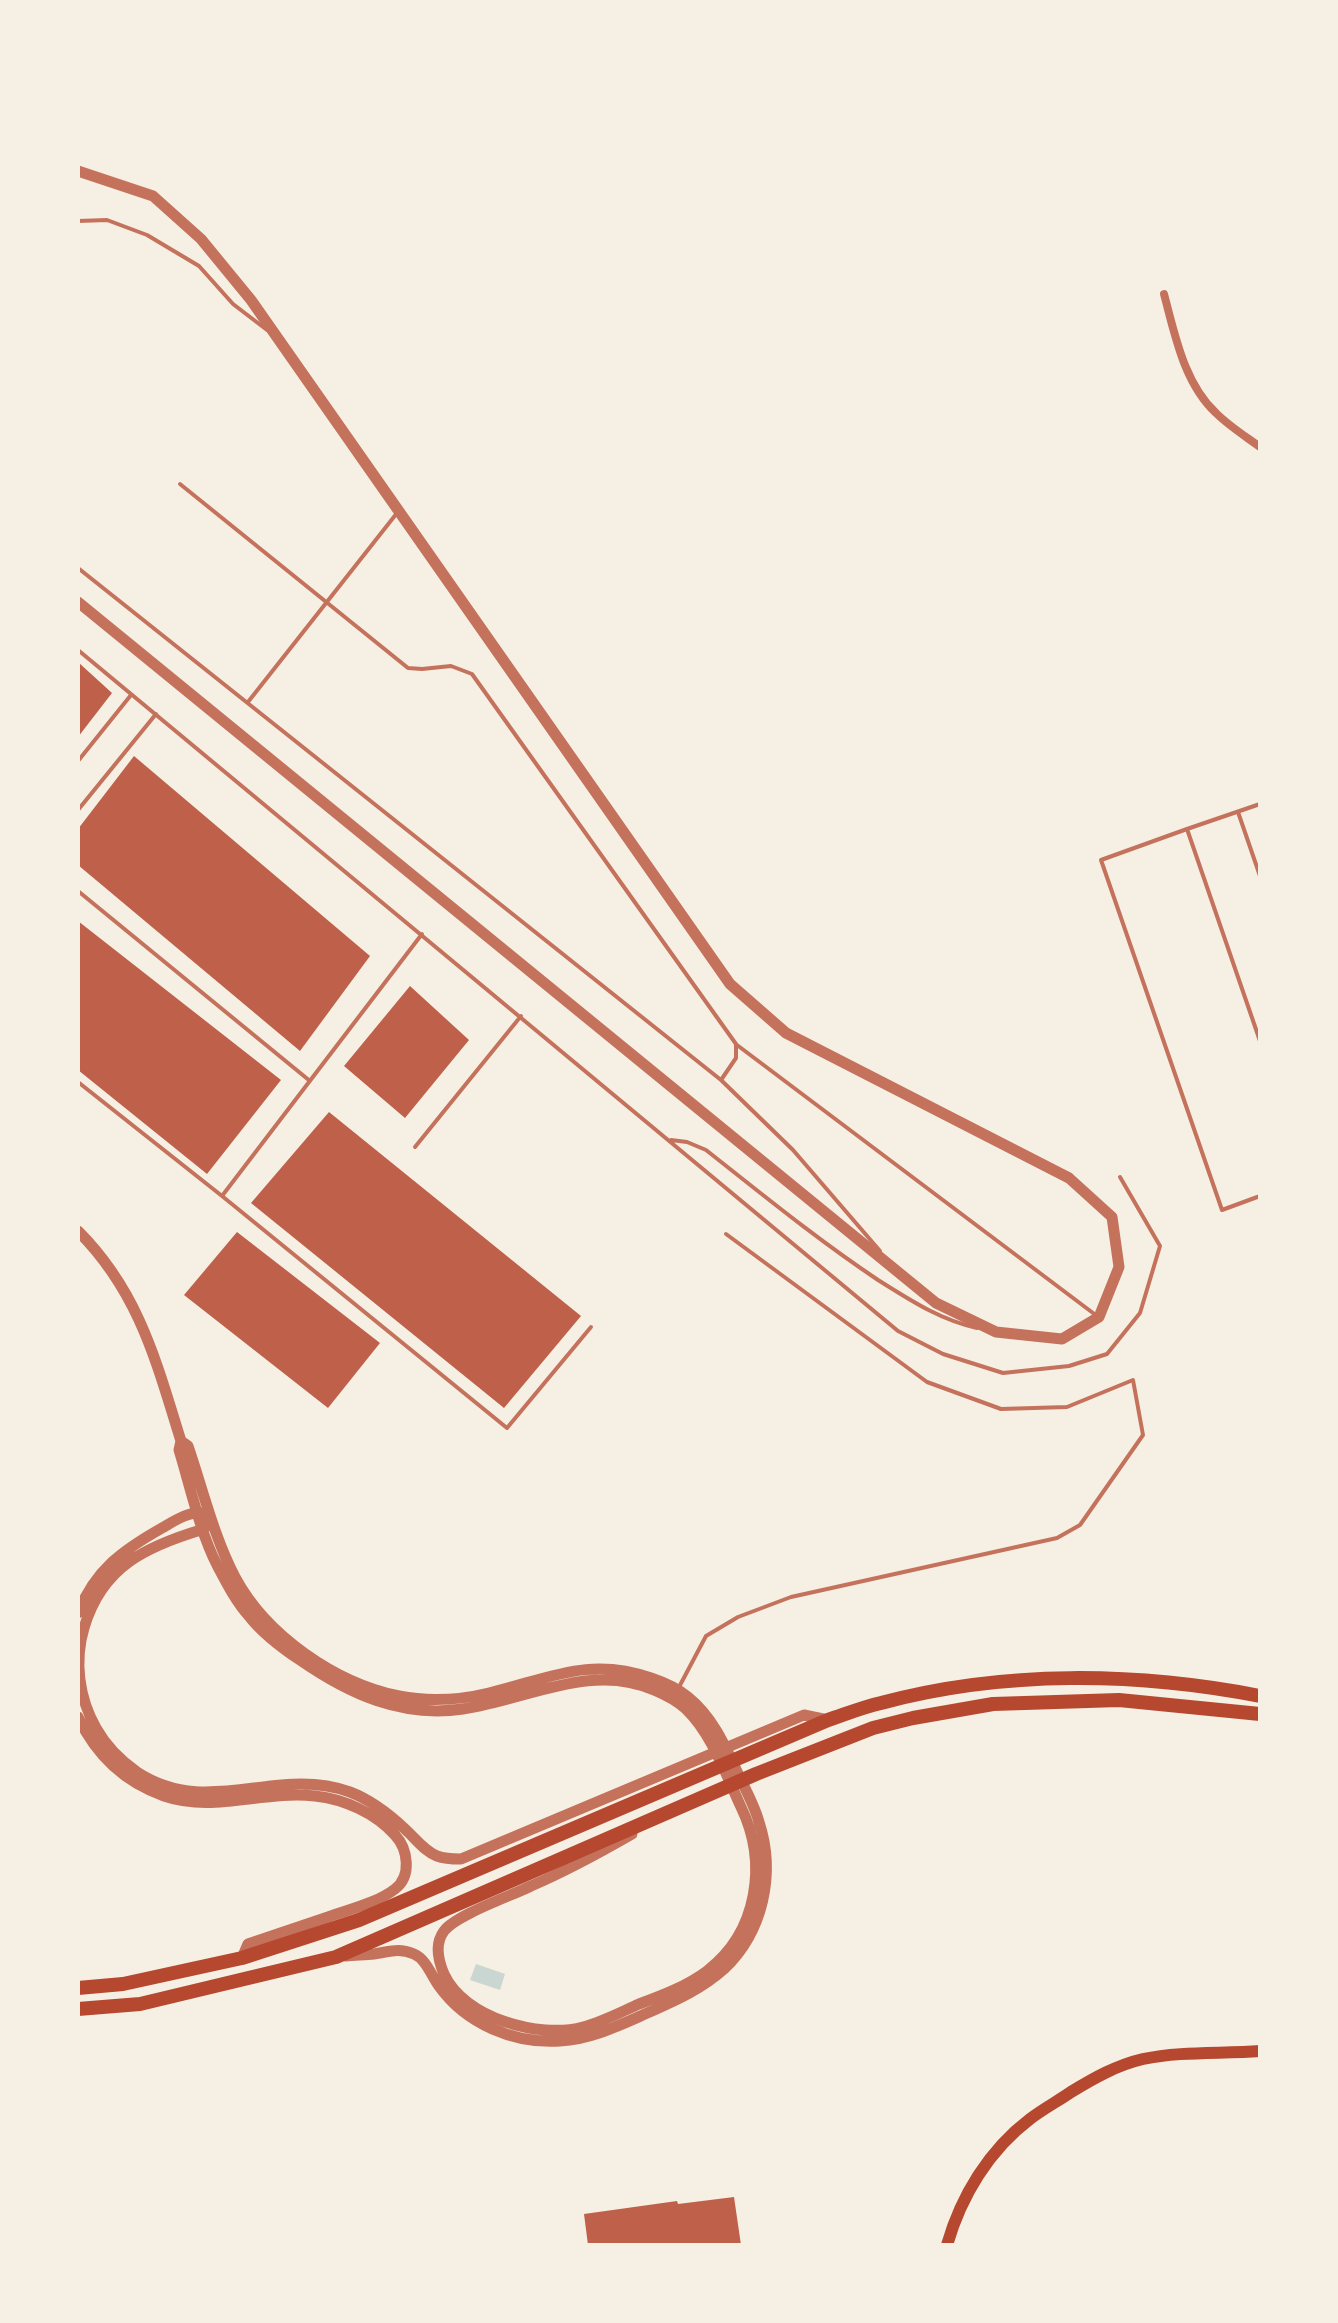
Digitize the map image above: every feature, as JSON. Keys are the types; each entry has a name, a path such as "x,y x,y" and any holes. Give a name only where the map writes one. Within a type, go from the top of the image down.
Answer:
{"highway":[{"path":"78,1988 123,1984 242,1958 359,1920 828,1720 880,1703 935,1690 1019,1680 1102,1677 1205,1685 1260,1696"},
{"path":"78,2009 140,2004 336,1957 641,1823 873,1728 993,1704 1119,1700 1260,1714"}],"main road":[{"path":"947,2245 953,2225 984,2165 1030,2118 1118,2066 1145,2058 1260,2051"}],"street":[{"path":"78,171 153,196 201,239 251,300 730,984 786,1033 1069,1178 1112,1217 1119,1267 1099,1317 1062,1339 996,1332 936,1303 78,602"},
{"path":"1164,294 1179,349 1197,390 1215,413 1260,447"},
{"path":"78,1231 123,1285 148,1337 181,1441 179,1450 215,1561 248,1616 280,1646 334,1683 381,1703 424,1710 460,1710 591,1679 616,1679 676,1695"},
{"path":"181,1441 188,1446 225,1555 237,1581 271,1624 333,1671 380,1691 437,1700 463,1698 595,1667 636,1673 658,1680 689,1711 704,1721 764,1842 766,1881 758,1918 749,1937 722,1971 682,1998 599,2033 560,2041 540,2041 508,2034 466,2014 442,1990 417,1955 398,1948 376,1954 336,1957"},
{"path":"78,1613 99,1576 120,1553 177,1519 198,1512 212,1516"},
{"path":"212,1516 204,1529 155,1545 126,1563 107,1583 91,1607 80,1647 83,1696 88,1714 99,1733 112,1752 129,1766 149,1780 170,1788 206,1794 294,1784 335,1788 365,1799 387,1814 427,1851 441,1858 461,1859 804,1715 828,1720"},
{"path":"78,1717 103,1757 121,1774 167,1797 206,1803 295,1795 333,1799 360,1809 397,1836 408,1864 404,1878 397,1887 356,1908 248,1944 242,1958"},
{"path":"641,1823 632,1834 599,1853 455,1921 444,1930 438,1944 440,1961 446,1978 457,1992 474,2006 508,2023 557,2030 582,2028 680,1988 709,1970 742,1928 754,1898 757,1865 749,1810"}],"lane":[{"path":"78,221 107,220 147,235 199,266 233,304 276,337"},
{"path":"180,484 408,668 451,666 472,674 736,1044 1099,1317"},
{"path":"248,702 399,511"},
{"path":"78,568 721,1080 793,1150 900,1274"},
{"path":"78,650 898,1331 943,1354 1003,1373 1069,1366 1107,1354 1140,1313 1160,1246 1120,1177"},
{"path":"78,761 132,695"},
{"path":"78,810 156,714"},
{"path":"1260,804 1101,860 1222,1210 1260,1196"},
{"path":"1238,812 1260,876"},
{"path":"1187,829 1260,1041"},
{"path":"78,891 310,1081"},
{"path":"222,1196 422,934"},
{"path":"415,1147 521,1016"},
{"path":"721,1080 736,1058 736,1044"},
{"path":"78,1082 507,1428 591,1327"},
{"path":"669,1140 687,1142 706,1150 812,1233 919,1306 954,1324 996,1332"},
{"path":"676,1695 706,1636 738,1617 791,1597 1057,1538 1080,1525 1143,1435 1133,1380 1067,1407 1001,1409 927,1382 726,1234"}],"shaded area":[{"path":"476,1964 505,1974 500,1990 470,1980"}],"building":[{"path":"78,662 112,693 78,737"},
{"path":"134,756 370,956 300,1051 78,865 78,829"},
{"path":"78,921 281,1080 207,1174 78,1070"},
{"path":"410,986 469,1040 405,1118 344,1066"},
{"path":"329,1112 581,1316 504,1408 251,1203"},
{"path":"237,1232 380,1343 328,1408 184,1295"},
{"path":"734,2197 741,2245 588,2245 584,2214 677,2201 678,2204"}]}
